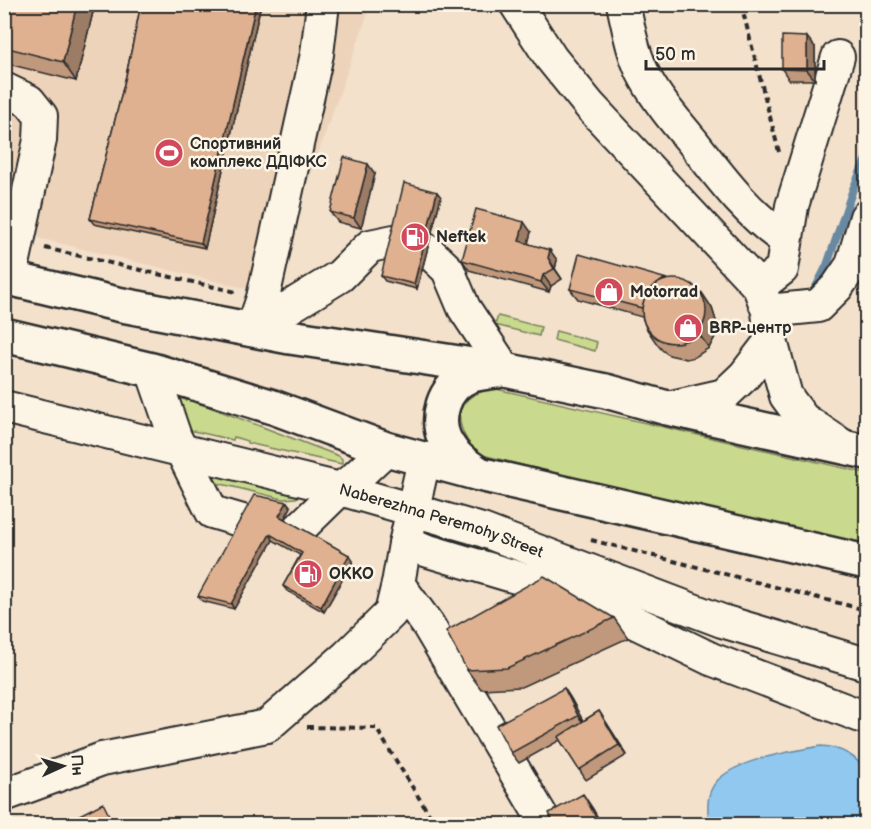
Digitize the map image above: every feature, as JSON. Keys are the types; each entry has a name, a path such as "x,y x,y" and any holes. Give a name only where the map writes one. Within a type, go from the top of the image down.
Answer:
{"main road":[{"path":"7,277 117,304 252,330 505,370 856,449"},
{"path":"4,335 152,370 273,407 386,449 424,460 867,562"},
{"path":"479,474 461,461 447,444 441,422 442,407 448,393 468,377 505,370"}],"street":[{"path":"252,330 263,298 317,54 323,4"},
{"path":"516,4 550,58 766,313 786,396 803,419 856,449"},
{"path":"628,6 632,47 646,79 677,123 731,191 775,233 786,240"},
{"path":"667,408 724,395 746,375 782,269 792,206 838,57"},
{"path":"4,89 29,101 41,116 40,141 18,242 7,277"},
{"path":"766,313 818,306 837,287 852,265 867,217"},
{"path":"252,330 340,276 370,246 394,242 427,250 448,270 464,309 505,370"},
{"path":"152,370 176,437 212,512 246,522"},
{"name":"Naberezhna Peremohy Street","path":"4,407 340,489 482,530 722,621 867,664"},
{"path":"298,530 386,449"},
{"path":"4,795 102,759 267,726 347,656 391,613 424,460"},
{"path":"405,544 583,597 711,659 867,718"},
{"path":"398,584 428,625 546,825"}],"path":[{"path":"741,4 779,155"},
{"path":"18,242 263,298"},
{"path":"267,726 376,728 435,825"}],"shaded area":[{"path":"5,5 371,5 268,294 5,230"}],"green space":[{"path":"498,316 541,327 539,336 495,325"},
{"path":"556,331 597,342 595,351 554,340"},
{"path":"492,388 866,473 866,546 799,533 478,454 465,436 460,413 462,406 470,398"},
{"path":"178,398 199,403 339,456 342,464 247,443 247,441 234,437 233,440 180,428"},
{"path":"194,460 312,487 296,498 283,499 209,481"}],"water":[{"path":"821,746 835,748 849,754 864,769 868,787 866,824 709,824 710,792 720,778 731,770 761,758"}],"building":[{"path":"4,4 77,4 63,62 4,47"},
{"name":"Спортивний комплекс ДДІФКС","path":"141,4 256,4 201,243 90,219 126,76"},
{"path":"782,36 807,37 807,70 782,69"},
{"path":"344,157 368,164 354,218 330,212"},
{"path":"404,183 437,192 414,284 381,276"},
{"path":"476,209 524,222 519,241 550,250 548,258 554,269 543,275 541,282 462,260"},
{"path":"579,254 667,279 650,289 645,296 642,308 570,289"},
{"path":"668,279 680,279 697,288 704,299 706,311 704,323 697,334 680,343 668,343 656,338 647,329 642,317 642,305 647,293 656,284"},
{"path":"254,495 287,502 279,516 349,555 321,607 283,586 302,553 270,534 231,604 198,596"},
{"path":"544,576 614,618 507,668 467,670 446,631"},
{"path":"564,688 578,716 511,753 496,725"},
{"path":"599,711 619,745 579,770 558,737"},
{"path":"583,794 600,825 555,825 549,813"},
{"path":"103,803 114,825 60,825"}],"waterway":[{"path":"814,291 827,265 853,189 866,159"}],"place":[{"name":"Спортивний комплекс ДДІФКС","path":"169,153"},
{"name":"Neftek","path":"415,237"},
{"name":"Motorrad","path":"609,292"},
{"name":"BRP-центр","path":"688,328"},
{"name":"OKKO","path":"308,574"}]}
